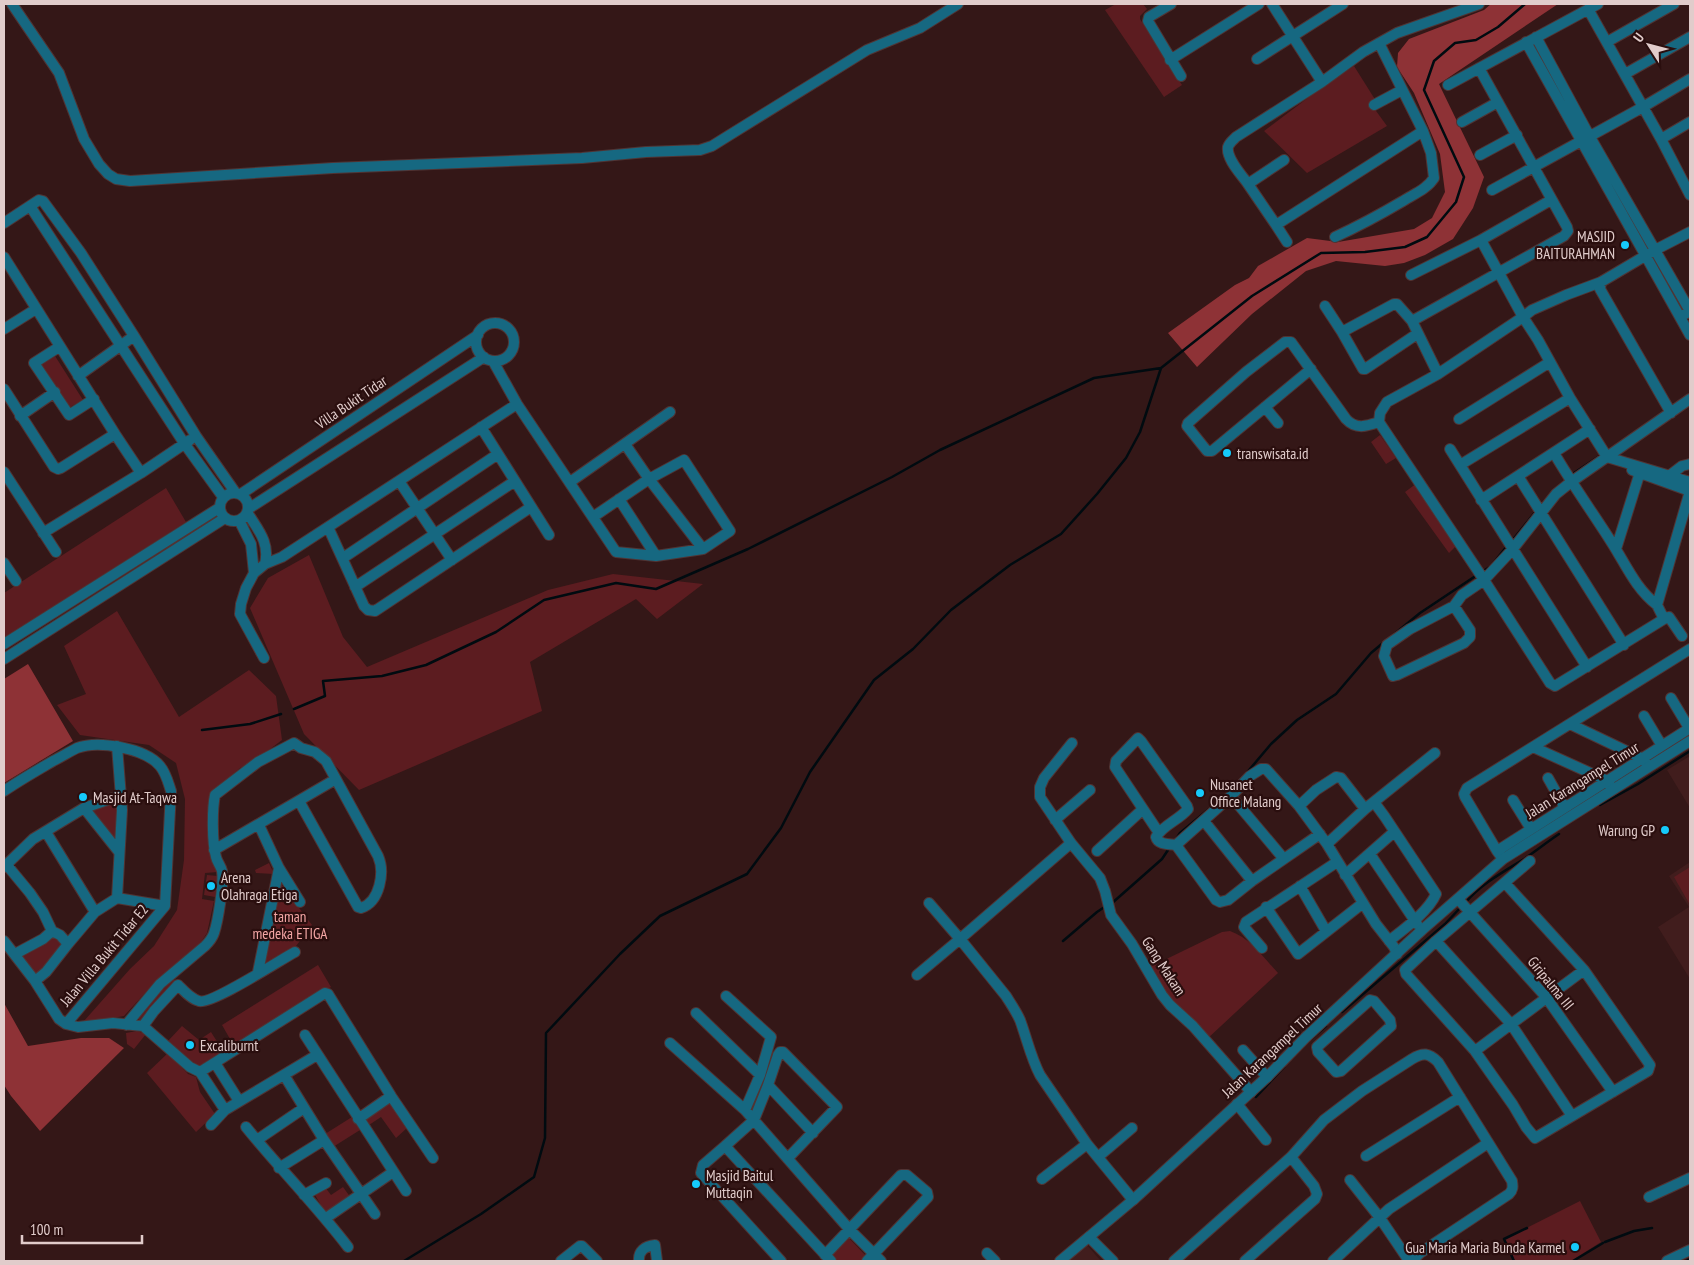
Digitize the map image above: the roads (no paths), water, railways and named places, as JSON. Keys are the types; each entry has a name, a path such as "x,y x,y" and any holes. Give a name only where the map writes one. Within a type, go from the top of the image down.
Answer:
{"street":[{"path":"12,4 59,73 84,139 99,164 108,174 116,179 130,181 333,168 582,158 646,152 700,150 712,146 866,50 920,28 958,4"},
{"path":"1170,4 1148,20 1181,76"},
{"path":"1170,60 1259,4"},
{"path":"1272,4 1322,82"},
{"path":"1257,60 1343,4"},
{"path":"1287,242 1231,159 1228,149 1229,145 1246,130 1322,82 1363,52 1397,33 1479,4"},
{"path":"1607,42 1674,4"},
{"path":"1448,85 1593,6 1607,42 1690,194"},
{"path":"1536,37 1586,139"},
{"path":"1625,74 1690,37"},
{"path":"1526,42 1586,139 1650,253 1690,335"},
{"path":"1335,237 1374,218 1431,183 1434,178 1432,153 1379,43"},
{"path":"1412,321 1566,235 1567,227 1479,68"},
{"path":"1492,190 1690,79"},
{"path":"1374,105 1402,90"},
{"path":"1462,122 1498,102"},
{"path":"1661,139 1690,122"},
{"path":"1276,225 1423,131"},
{"path":"1480,155 1516,135"},
{"path":"1248,184 1284,160"},
{"path":"4,223 41,200 53,212 134,336 196,436 238,493 246,499 247,511 266,544 268,553 265,564"},
{"path":"1411,276 1481,240 1551,200"},
{"path":"30,206 122,345 184,444 223,497"},
{"path":"1682,636 1669,617 1555,686 1552,686 1379,422 1380,413 1387,402 1438,374 1532,310 1601,282 1690,232"},
{"path":"1481,240 1523,317 1605,457 1690,491 1657,605"},
{"path":"1650,253 1690,311 1680,317"},
{"path":"4,257 59,347 141,473"},
{"path":"1601,282 1600,289 1671,413"},
{"path":"1342,332 1394,304 1400,306 1412,321 1438,374"},
{"path":"1325,306 1363,369 1417,334"},
{"path":"4,329 36,309"},
{"name":"Villa Bukit Tidar","path":"238,493 478,335 486,326 495,324 504,326 511,332 514,344 511,352 502,360 488,359 247,511"},
{"path":"478,335 477,345 479,352 488,359 516,404 616,552 656,556 702,549 730,531 684,460 649,479 593,517"},
{"path":"78,376 134,336"},
{"path":"1311,369 1209,452 1187,426 1188,423 1246,372 1285,342 1291,342 1311,369 1350,423 1357,426 1366,426 1379,422"},
{"path":"59,347 34,364 38,371 55,392 69,415 94,399"},
{"path":"1459,419 1550,362"},
{"path":"4,389 54,467 58,469 115,434"},
{"path":"20,416 55,392"},
{"path":"1460,465 1570,398"},
{"path":"1454,606 1470,630 1470,638 1398,676 1393,676 1384,656 1387,645 1410,629 1454,606 1462,595 1510,546 1539,508 1556,494 1569,479 1605,457 1690,399"},
{"path":"253,568 282,557 516,404"},
{"path":"1265,407 1278,423"},
{"path":"570,482 670,412"},
{"path":"481,427 549,535"},
{"path":"1481,500 1590,429"},
{"path":"43,533 141,473 196,436"},
{"path":"625,444 702,549"},
{"path":"1450,449 1587,667"},
{"path":"1554,453 1641,590 1657,605 1664,619"},
{"path":"342,558 498,454"},
{"path":"1669,476 1682,466 1690,464"},
{"path":"1640,470 1690,482"},
{"path":"1616,549 1640,470"},
{"path":"4,472 56,552"},
{"path":"1518,476 1624,645"},
{"path":"399,480 452,560"},
{"path":"356,587 515,481"},
{"path":"238,493 229,493 223,497 220,508 221,514 232,521 244,517 247,511"},
{"path":"619,499 656,556"},
{"path":"328,527 364,606 368,610 375,611 531,507"},
{"path":"4,644 220,508"},
{"path":"4,659 225,518"},
{"path":"239,520 251,544 253,568 241,604 240,614 264,658"},
{"path":"4,564 16,580"},
{"path":"1500,855 1465,797 1465,791 1690,649"},
{"path":"1671,698 1690,728"},
{"path":"1644,716 1662,746"},
{"path":"1570,724 1643,759 1649,768"},
{"name":"Jalan Karangampel Timur","path":"1500,855 1611,786 1643,759 1690,728"},
{"path":"1160,831 1157,830 1142,810 1115,767 1116,761 1138,738 1188,809 1160,831 1156,836 1156,840 1173,845 1216,900 1220,902 1228,900 1320,834"},
{"name":"Jalan Karangampel Timur","path":"1060,1261 1133,1200 1251,1092 1306,1038 1332,1017 1422,930 1464,905 1500,855 1531,829 1565,808 1649,768 1690,742"},
{"path":"126,1025 160,984 205,946 214,933 222,878 222,871 214,850 213,803 215,795 258,762 294,743 301,748 315,752 326,761 380,862 379,889 374,898 365,907 358,907 299,802"},
{"name":"Gang Makam","path":"1072,743 1044,778 1040,787 1040,797 1071,843 1100,878 1111,915 1132,944 1170,1005 1193,1026 1251,1092"},
{"name":"Jalan Villa Bukit Tidar E2","path":"4,791 77,748 88,745 127,747 159,764 171,790 165,906 66,1024"},
{"name":"Jalan Villa Bukit Tidar E2","path":"117,746 122,795 117,898"},
{"path":"1533,747 1611,786"},
{"path":"1328,844 1365,809 1434,753"},
{"path":"1173,845 1204,821 1250,776 1261,768 1269,771 1328,844 1345,875 1397,954"},
{"path":"1299,806 1316,790 1336,777 1341,778 1365,809"},
{"path":"1548,778 1565,808"},
{"path":"214,850 336,779"},
{"path":"1056,820 1090,790"},
{"path":"68,944 60,935 52,931 43,912 30,893 5,866 33,839 84,808 122,795"},
{"path":"1231,796 1284,859"},
{"path":"1513,800 1531,829"},
{"path":"1374,802 1436,894 1414,920 1389,941"},
{"path":"84,808 119,852"},
{"path":"1098,852 1142,810"},
{"path":"1204,821 1252,881"},
{"path":"259,824 279,868 300,902"},
{"path":"46,832 95,912"},
{"path":"1345,875 1394,832"},
{"path":"917,975 1071,843"},
{"path":"1370,854 1422,930"},
{"path":"1505,882 1584,970 1650,1065 1648,1071 1536,1138 1526,1127 1475,1050 1406,974 1405,970 1436,942 1464,905 1505,882 1530,861"},
{"path":"1262,948 1244,924 1266,907 1338,862"},
{"path":"258,972 279,868"},
{"path":"1300,886 1326,931"},
{"name":"Jalan Villa Bukit Tidar E2","path":"35,981 46,972 95,912 117,898 165,906"},
{"path":"929,903 1010,1001 1020,1020 1034,1063 1087,1144 1133,1200"},
{"path":"1266,907 1298,954 1363,903"},
{"name":"Giripalma III","path":"1464,905 1546,997 1613,1092"},
{"path":"15,954 43,939 52,931"},
{"path":"4,941 35,981 59,1019 66,1024 78,1027 113,1023 143,1026 190,1067 200,1072 225,1110"},
{"path":"1436,942 1511,1024 1572,1116"},
{"path":"175,972 178,985 190,996 204,1002 237,987 258,972 294,952"},
{"path":"1475,1050 1584,970"},
{"path":"143,1026 178,985"},
{"path":"200,1072 324,993 328,994 391,1096 433,1158"},
{"path":"726,996 771,1037 760,1075 746,1110"},
{"path":"1372,1000 1392,1024 1341,1071 1336,1072 1317,1049 1340,1026 1372,1000"},
{"path":"696,1013 760,1075"},
{"path":"1332,1017 1333,1024 1340,1026"},
{"path":"305,1035 406,1190"},
{"path":"670,1043 746,1110 850,1230 874,1259 928,1197 927,1192 907,1175 901,1175 850,1230 828,1258 726,1146"},
{"path":"1243,1050 1267,1077"},
{"path":"781,1261 701,1173 702,1165 754,1120 780,1052 836,1105 836,1109 788,1158"},
{"path":"1174,1261 1291,1157 1324,1120 1362,1092 1421,1054 1428,1054 1438,1062 1512,1181 1513,1186 1512,1191 1508,1194 1411,1261 1350,1180"},
{"path":"211,1125 225,1110 317,1055"},
{"path":"215,1063 239,1101"},
{"path":"284,1075 324,1140 375,1214"},
{"path":"768,1084 813,1133"},
{"path":"358,1119 391,1096"},
{"path":"1366,1156 1460,1097"},
{"path":"1237,1104 1266,1140"},
{"path":"256,1140 304,1108"},
{"path":"246,1127 279,1168 326,1218 348,1247"},
{"path":"1098,1157 1132,1128"},
{"path":"279,1168 324,1140"},
{"path":"1333,1261 1389,1209 1488,1143"},
{"path":"1042,1179 1087,1144"},
{"path":"1245,1261 1315,1199 1317,1194 1314,1186 1291,1157"},
{"path":"326,1218 393,1172"},
{"path":"1649,1197 1690,1178"},
{"path":"304,1195 326,1183"},
{"path":"1089,1237 1113,1261"},
{"path":"639,1261 646,1247 654,1245 657,1261"},
{"path":"561,1261 580,1246 597,1261"},
{"path":"1667,1261 1690,1250"},
{"path":"987,1254 995,1261"}],"waterway":[{"path":"294,709 325,696 323,681 382,676 426,665 496,632 544,600 616,583 656,589 748,549 892,477 940,450 1094,378 1161,368 1252,296 1321,253 1365,252 1405,247 1427,237 1456,202 1464,177 1424,90 1434,61 1455,43 1476,40 1498,27 1525,4"},
{"path":"404,1261 481,1214 534,1177 545,1138 546,1033 620,954 660,916 747,874 781,828 810,772 874,680 913,649 951,610 1010,565 1061,534 1097,494 1126,458 1140,432 1161,368"},
{"path":"1571,475 1598,457"},
{"path":"1511,542 1536,511"},
{"path":"1482,572 1491,566 1507,546"},
{"path":"1392,636 1420,613 1477,575"},
{"path":"1244,776 1271,744 1297,720 1336,694 1371,653 1384,642"},
{"path":"202,730 250,724 281,714"},
{"path":"1600,805 1638,784 1690,751"},
{"path":"1176,839 1180,833 1209,809"},
{"path":"1465,903 1485,884 1559,834"},
{"path":"1111,904 1162,859 1170,847"},
{"path":"1063,941 1106,906"},
{"path":"1342,1012 1445,924 1461,907"},
{"path":"1311,1039 1326,1026"},
{"path":"1256,1097 1284,1067"},
{"path":"1514,1261 1504,1239 1527,1228"},
{"path":"1605,1242 1634,1231 1652,1228"},
{"path":"1573,1261 1603,1243"},
{"path":"1686,1261 1690,1259"}],"place":[{"name":"MASJID BAITURAHMAN","path":"1625,245"},
{"name":"transwisata.id","path":"1227,453"},
{"name":"Nusanet Office Malang","path":"1200,793"},
{"name":"Masjid At-Taqwa","path":"83,797"},
{"name":"Warung GP","path":"1665,830"},
{"name":"Arena Olahraga Etiga","path":"211,886"},
{"name":"Excaliburnt","path":"190,1045"},
{"name":"Masjid Baitul Muttaqin","path":"696,1184"},
{"name":"Gua Maria Maria Bunda Karmel","path":"1575,1247"}],"park label":[{"name":"taman medeka ETIGA","path":"290,924"}]}
